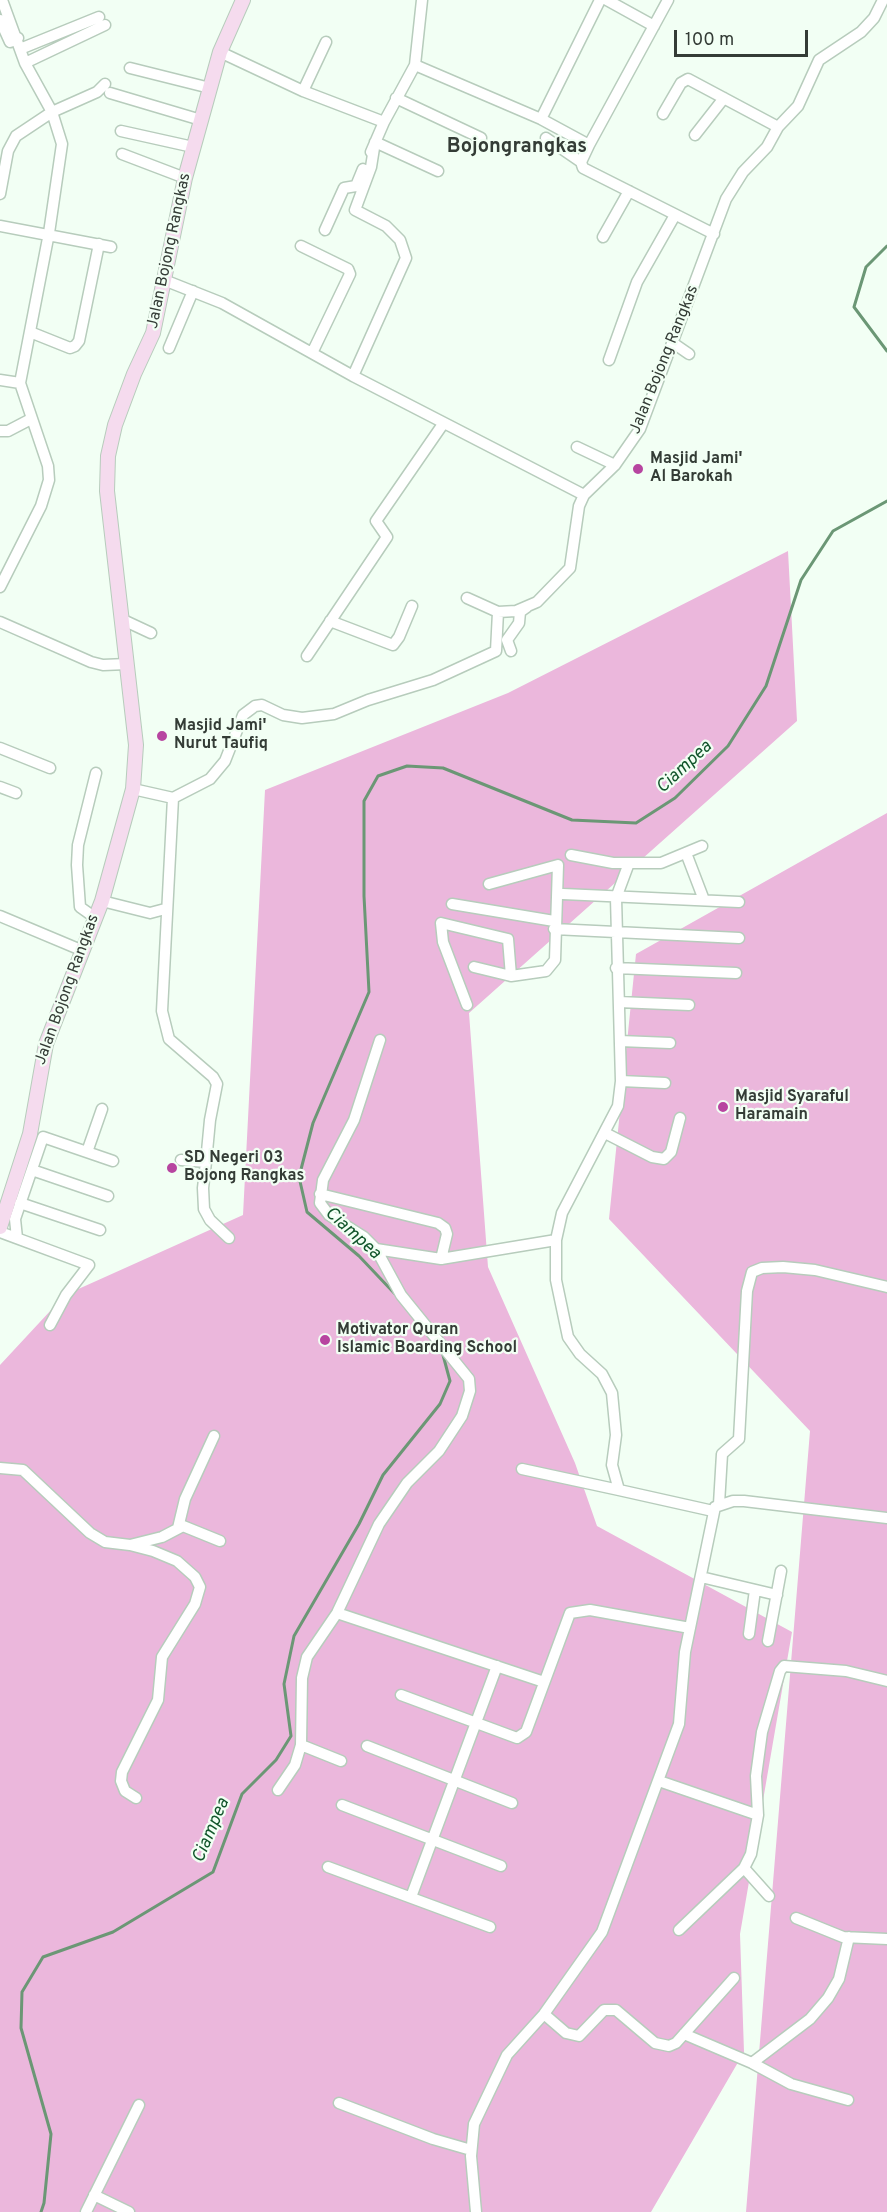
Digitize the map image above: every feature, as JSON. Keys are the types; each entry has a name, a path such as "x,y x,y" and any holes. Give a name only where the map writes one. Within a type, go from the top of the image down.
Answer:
{"main road":[{"name":"Jalan Bojong Rangkas","path":"0,1230 30,1134 46,1044 102,901 133,789 136,745 106,491 108,456 115,425 130,384 153,333 193,147 220,52 243,0"}],"street":[{"path":"0,587 41,506 49,480 48,466 20,382 49,233 62,144 52,112 25,63 2,0"},
{"path":"325,230 344,189 356,186 384,122 415,65 422,0"},
{"path":"541,119 600,0"},
{"path":"607,0 654,26"},
{"path":"581,162 668,0"},
{"name":"Jalan Bojong Rangkas","path":"584,495 615,465 640,429 726,199 743,172 767,147 778,127 798,106 819,60 861,32 874,18 883,0"},
{"path":"0,20 10,42 19,44 102,21 25,63"},
{"path":"303,91 326,42"},
{"path":"220,52 303,91 384,122"},
{"path":"415,65 541,119 589,145"},
{"path":"130,68 210,88"},
{"path":"663,114 681,82 688,79 778,127"},
{"path":"0,194 11,143 52,112 107,88 201,120"},
{"path":"396,98 481,138"},
{"path":"694,135 724,98"},
{"path":"121,131 193,147"},
{"path":"546,138 581,162 583,168 714,234"},
{"path":"374,145 438,171"},
{"path":"353,376 406,258 400,240 386,226 355,210 371,167 374,145"},
{"path":"122,154 185,178"},
{"path":"603,237 629,191"},
{"path":"609,360 637,282 675,215"},
{"path":"0,226 49,233 105,246 79,341 75,346 70,348 30,332"},
{"path":"301,246 348,269 350,274 313,351"},
{"path":"164,280 222,303 443,424 584,495 579,508 570,568 537,602 520,612 519,623 507,640 511,651"},
{"path":"169,348 193,291"},
{"path":"673,343 689,354"},
{"path":"0,380 20,382"},
{"path":"0,431 8,431 31,419"},
{"path":"307,656 387,537 376,521 443,424"},
{"path":"577,447 615,465"},
{"path":"467,598 498,612 528,607"},
{"path":"330,621 393,645 399,637 412,606"},
{"path":"133,789 173,798 201,785 219,772 243,715 248,710 262,705 283,715 316,718 334,714 368,700 433,680 496,651 498,612"},
{"path":"121,619 151,633"},
{"path":"0,622 103,666 127,664"},
{"path":"0,748 50,768"},
{"path":"94,917 80,907 77,865 82,827 96,773"},
{"path":"0,787 16,793"},
{"path":"173,798 165,909 162,1011 166,1031 173,1043 217,1080 203,1188 204,1209 210,1220 229,1238"},
{"path":"572,855 629,863 661,863 702,846"},
{"path":"686,853 704,900"},
{"path":"620,1490 612,1465 616,1435 612,1393 602,1374 572,1345 565,1328 556,1280 556,1240 562,1213 618,1106 621,1081 615,932 616,898 629,863"},
{"path":"474,967 511,976 535,974 546,970 553,964 558,866 489,884"},
{"path":"563,894 739,902"},
{"path":"102,901 150,913 165,909"},
{"path":"452,904 554,925 615,932 739,938"},
{"path":"0,916 81,950"},
{"path":"467,1005 443,942 441,922 508,939 511,976"},
{"path":"616,968 736,973"},
{"path":"619,1002 689,1005"},
{"path":"278,1790 295,1765 301,1745 303,1669 310,1652 337,1612 379,1524 407,1483 439,1451 462,1416 470,1391 469,1379 401,1295 376,1249 364,1237 322,1209 320,1194 322,1180 354,1120 380,1040"},
{"path":"620,1041 670,1043"},
{"path":"621,1081 665,1083"},
{"path":"87,1152 102,1109"},
{"path":"605,1133 652,1157 664,1159 671,1152 680,1118"},
{"path":"17,1238 15,1219 43,1137 113,1161"},
{"path":"181,1160 206,1162"},
{"path":"32,1170 108,1196"},
{"path":"320,1194 438,1223 447,1234 441,1259"},
{"path":"20,1203 100,1230"},
{"path":"0,1230 89,1265 66,1295 50,1324"},
{"path":"376,1249 441,1259 556,1240"},
{"path":"476,2212 472,2187 471,2150 474,2124 507,2055 544,2014 602,1932 681,1718 684,1659 716,1507 722,1454 740,1439 747,1291 752,1272 762,1268 783,1267 815,1270 887,1287"},
{"path":"178,1528 185,1499 214,1436"},
{"path":"0,1468 23,1470 98,1538 113,1544 130,1545 153,1551 177,1562 195,1576 200,1587 195,1604 162,1657 158,1700 122,1772 121,1781 125,1791 136,1798"},
{"path":"522,1469 716,1507 744,1501 887,1518"},
{"path":"130,1545 162,1537 178,1528 188,1527 220,1541"},
{"path":"768,1641 781,1571"},
{"path":"701,1577 777,1595"},
{"path":"749,1634 755,1590"},
{"path":"401,1695 475,1725 511,1737 521,1737 526,1732 570,1613 574,1611 610,1613 690,1628"},
{"path":"337,1612 544,1682"},
{"path":"411,1897 497,1666"},
{"path":"679,1930 744,1868 751,1854 758,1815 756,1776 762,1732 780,1671 784,1666 846,1671 887,1681"},
{"path":"301,1745 341,1761"},
{"path":"367,1746 512,1803"},
{"path":"659,1781 758,1815"},
{"path":"342,1805 501,1866"},
{"path":"328,1867 490,1927"},
{"path":"744,1868 769,1896"},
{"path":"796,1918 824,1930 849,1937 887,1939"},
{"path":"753,2063 810,2019 828,1998 839,1979 849,1937"},
{"path":"544,2014 572,2035 579,2036 595,2017 608,2008 616,2010 661,2045 669,2046 684,2034 734,1978"},
{"path":"684,2034 753,2063 790,2084 848,2100"},
{"path":"339,2103 433,2139 471,2150"},
{"path":"86,2212 139,2105"},
{"path":"94,2195 129,2212"}],"shaded area":[{"path":"788,551 797,721 469,1013 488,1267 575,1463 597,1526 792,1632 740,1934 744,2052 651,2212 0,2212 0,1365 65,1295 243,1215 265,790 508,693"},
{"path":"887,813 887,2212 746,2212 810,1431 609,1219 636,954"}],"waterway":[{"name":"Ciampea","path":"887,246 866,267 854,307 887,351"},
{"name":"Ciampea","path":"395,1294 359,1256 307,1212 299,1177 313,1123 369,992 364,896 364,801 378,776 407,766 443,768 572,820 636,823 675,798 728,746 766,686 801,580 833,531 887,501"},
{"name":"Ciampea","path":"41,2212 44,2203 51,2134 21,2028 22,1992 43,1957 113,1932 213,1872 242,1794 276,1760 291,1736 284,1684 294,1636 359,1524 383,1475 440,1404 450,1381 443,1355"}],"place":[{"name":"Masjid Jami' Al Barokah","path":"638,469"},
{"name":"Masjid Jami' Nurut Taufiq","path":"162,736"},
{"name":"Masjid Syaraful Haramain","path":"723,1107"},
{"name":"SD Negeri 03 Bojong Rangkas","path":"172,1168"},
{"name":"Motivator Quran Islamic Boarding School","path":"325,1340"}],"district":[{"name":"Bojongrangkas","path":"517,148"}]}
